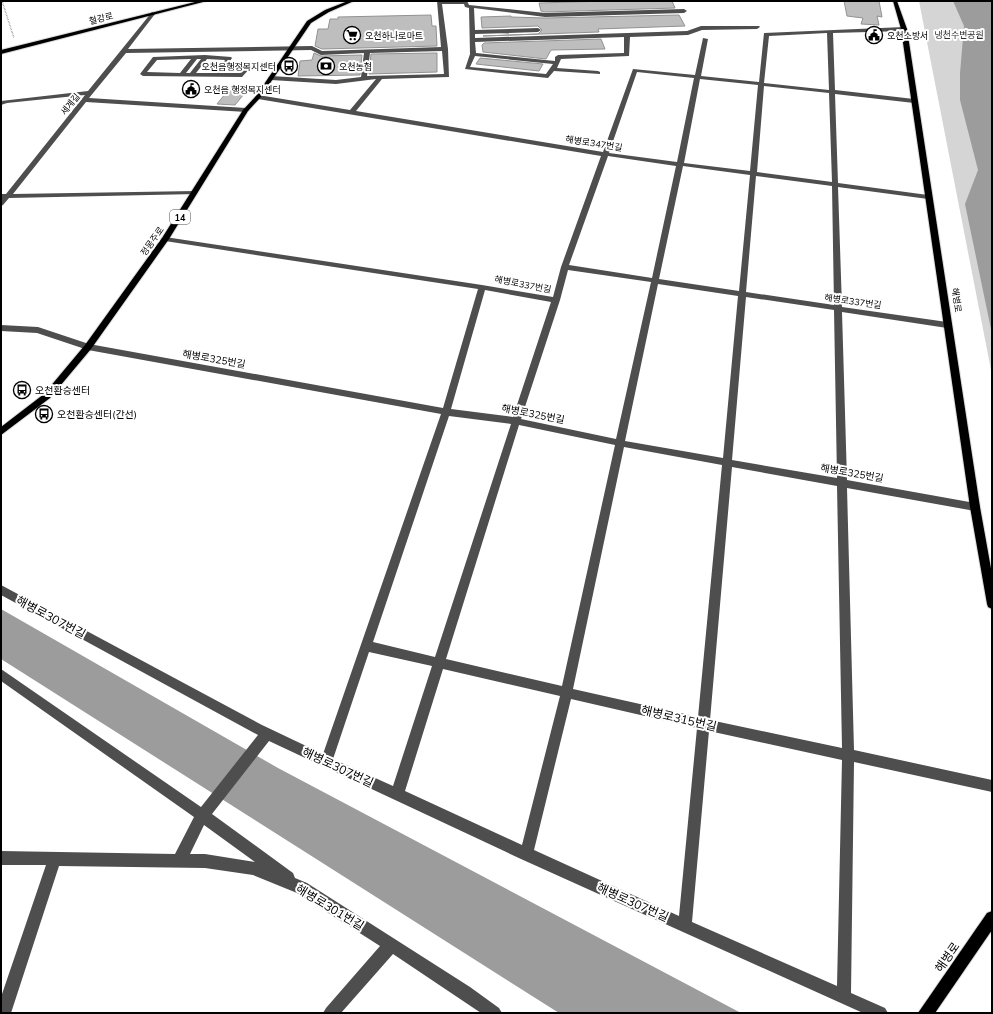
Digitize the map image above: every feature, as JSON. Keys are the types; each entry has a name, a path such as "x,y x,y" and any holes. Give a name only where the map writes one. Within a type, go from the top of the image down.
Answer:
{"main road":[{"name":"철강로","path":"1,52 205,1"},
{"name":"정몽주로","path":"1,432 47,396 88,347 165,239 246,110 258,97 309,22 327,11 352,1"},
{"name":"해병로","path":"895,1 904,29 974,507 992,604"},
{"name":"해병로","path":"926,1013 992,918"}],"street":[{"path":"271,78 336,82 364,78 447,76 440,2 465,2 467,6 472,7 545,15 684,11"},
{"path":"472,7 474,40 473,54 467,68 548,76 557,62 558,57 627,55 627,35"},
{"name":"세계길","path":"1,204 4,196 85,100 152,14"},
{"path":"474,40 688,33 701,28 757,26"},
{"path":"685,926 766,34 904,29"},
{"path":"473,32 538,30"},
{"path":"830,32 848,755 844,997"},
{"path":"526,854 567,691 680,164 705,39"},
{"path":"124,51 404,46 412,50"},
{"path":"312,48 321,53 444,49"},
{"path":"182,75 206,50"},
{"path":"364,78 367,51"},
{"path":"473,54 557,62"},
{"path":"192,75 200,57"},
{"path":"218,75 229,58 155,58 143,74 157,75 182,75 192,75 218,75 242,75 248,67"},
{"path":"166,63 170,58"},
{"path":"157,75 162,69"},
{"path":"552,69 598,73"},
{"path":"565,267 635,70 914,101"},
{"path":"353,112 380,78"},
{"path":"1,103 6,101 90,93"},
{"name":"해병로347번길","path":"258,97 604,154 928,197"},
{"path":"85,100 246,110"},
{"path":"4,196 195,193"},
{"name":"해병로337번길","path":"165,239 482,286 556,300 565,267 655,282 947,325"},
{"path":"326,762 446,412 482,286"},
{"path":"397,795 556,300"},
{"name":"해병로325번길","path":"1,328 38,330 88,347 446,412 516,421 620,443 974,507"},
{"name":"해병로307번길","path":"1,590 264,739 326,762 526,854 880,1013"},
{"name":"해병로315번길","path":"366,646 567,691 703,724 992,786"},
{"path":"1,674 204,814 302,888"},
{"path":"179,860 204,814 264,739"},
{"name":"해병로301번길","path":"1,858 179,860 229,864 253,868 302,888 465,992 494,1013"},
{"path":"3,1013 54,858"},
{"path":"331,1013 391,945"}],"path":[{"path":"2,1 18,48"}],"green space":[{"name":"냉천수변공원","path":"919,1 992,1 992,375"}],"shaded area":[{"path":"953,1 992,1 992,334 965,204 978,170 960,100 960,73 964,26"},
{"path":"1,609 278,768 741,1013 559,1013 1,659"}],"building":[{"path":"672,1 675,8 545,12 541,11 539,3"},
{"path":"844,1 879,1 882,17 877,16 879,25 861,24 863,18 847,16"},
{"path":"431,15 432,26 436,26 437,46 322,49 315,46 318,29 328,29 330,19 338,19 338,17"},
{"path":"679,15 685,26 598,29 599,32 483,36 538,34 542,30 538,26 482,28 481,17 511,16 545,18"},
{"path":"601,39 605,49 551,50 546,59 483,52 482,45 484,43"},
{"path":"314,53 321,56 362,55 360,75 298,76 300,61 312,60"},
{"path":"437,53 437,72 369,74 371,54"},
{"path":"480,58 543,64 539,71 476,64"},
{"path":"230,88 248,89 235,105 217,104"}],"place":[{"name":"오천하나로마트","path":"352,35"},
{"name":"오천소방서","path":"874,35"},
{"name":"오천읍행정복지센터","path":"289,66"},
{"name":"오천농협","path":"326,66"},
{"name":"오천읍 행정복지센터","path":"191,89"},
{"name":"오천환승센터","path":"22,390"},
{"name":"오천환승센터(간선)","path":"44,414"}]}
